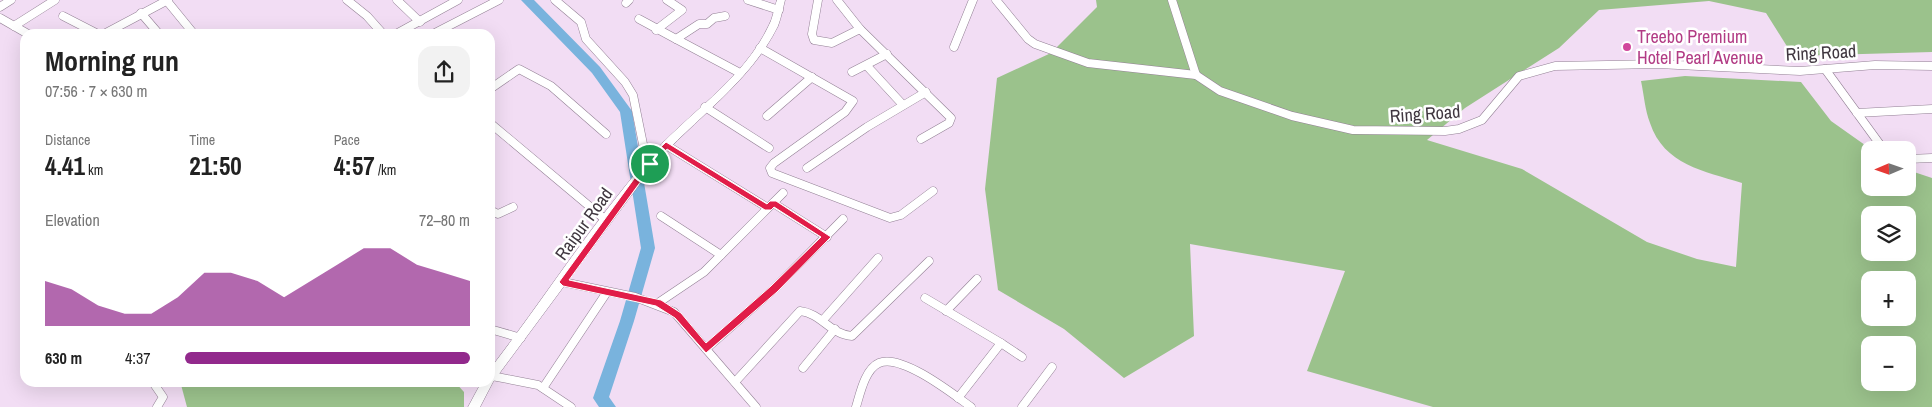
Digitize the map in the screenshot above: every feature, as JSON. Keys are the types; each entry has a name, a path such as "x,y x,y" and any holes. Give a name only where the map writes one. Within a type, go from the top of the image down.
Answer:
{"main road":[{"name":"Raipur Road","path":"495,372 648,166 666,145 740,73 760,48 780,5"},
{"name":"Raipur Road","path":"474,407 476,399 484,387"}],"street":[{"path":"0,7 11,0"},
{"path":"14,26 55,0"},
{"path":"113,29 168,0 190,29"},
{"path":"347,0 367,16 379,29"},
{"path":"406,29 458,0"},
{"path":"443,29 499,0"},
{"path":"556,0 581,22 588,42 625,82 633,95 637,106 648,166"},
{"path":"656,30 682,10 667,0"},
{"path":"748,0 780,5"},
{"path":"818,0 812,36 816,41 830,44 860,29"},
{"path":"837,0 860,29 926,92 951,121 921,139"},
{"path":"954,47 973,0"},
{"path":"996,0 1025,36 1035,44 1088,63 1196,75 1172,0"},
{"path":"399,1 420,22"},
{"path":"141,13 155,29"},
{"path":"63,16 88,29"},
{"path":"676,39 699,24 707,24 714,18 725,16"},
{"path":"0,18 20,29"},
{"path":"640,20 740,73"},
{"path":"760,48 848,96 853,104 780,158 771,166 772,173 890,218 901,215 933,191"},
{"path":"852,72 867,66 887,54"},
{"name":"Ring Road","path":"1196,75 1220,91 1292,116 1353,130 1421,132 1459,129 1474,124 1482,120 1519,76 1554,66 1658,64 1800,71 1874,65 1932,66"},
{"path":"867,66 903,105"},
{"path":"495,86 519,69 551,86 606,134"},
{"path":"1825,69 1878,141"},
{"path":"767,116 812,77"},
{"path":"808,168 903,105 926,92"},
{"path":"705,107 769,148"},
{"path":"1857,112 1932,108"},
{"path":"495,127 607,221"},
{"path":"666,145 827,237"},
{"path":"1916,159 1932,158"},
{"path":"658,303 695,280 783,192"},
{"path":"495,212 498,214 513,207"},
{"path":"661,216 720,255"},
{"path":"706,349 774,289 843,219"},
{"path":"823,320 878,258"},
{"path":"735,382 799,312 803,310 823,320 847,337 856,334 929,261"},
{"path":"946,311 976,279"},
{"path":"563,282 658,303 678,316 756,407"},
{"path":"543,388 607,292"},
{"path":"925,298 1022,356"},
{"path":"803,368 835,329"},
{"path":"495,330 521,338"},
{"path":"958,398 1001,343"},
{"path":"856,407 861,392 872,371 876,365 886,362 900,364 912,369 971,407"},
{"path":"1022,407 1052,367"},
{"path":"495,379 543,388 571,407"},
{"path":"156,387 163,397 157,407"}],"green space":[{"path":"1096,0 1932,0 1932,52 1793,56 1766,13 1709,1 1599,10 1559,48 1465,108 1427,140 1522,169 1647,242 1697,259 1736,267 1742,183 1700,170 1675,157 1665,148 1656,137 1650,123 1641,81 1685,76 1801,82 1831,121 1861,142 1861,196 1916,196 1916,173 1932,178 1932,407 1433,407 1307,371 1345,271 1190,244 1194,336 1124,378 1064,329 998,290 985,189 997,78 1051,53 1097,7"},
{"path":"182,387 459,387 464,392 464,407 187,407"}],"waterway":[{"path":"527,0 596,70 626,111 648,248 627,321 601,398 608,407"}],"place":[{"name":"Treebo Premium Hotel Pearl Avenue","path":"1627,47"}],"route":[{"path":"666,145 768,208 773,203 827,237 774,289 706,349 674,312 658,303 563,282 650,164 666,145"}]}
